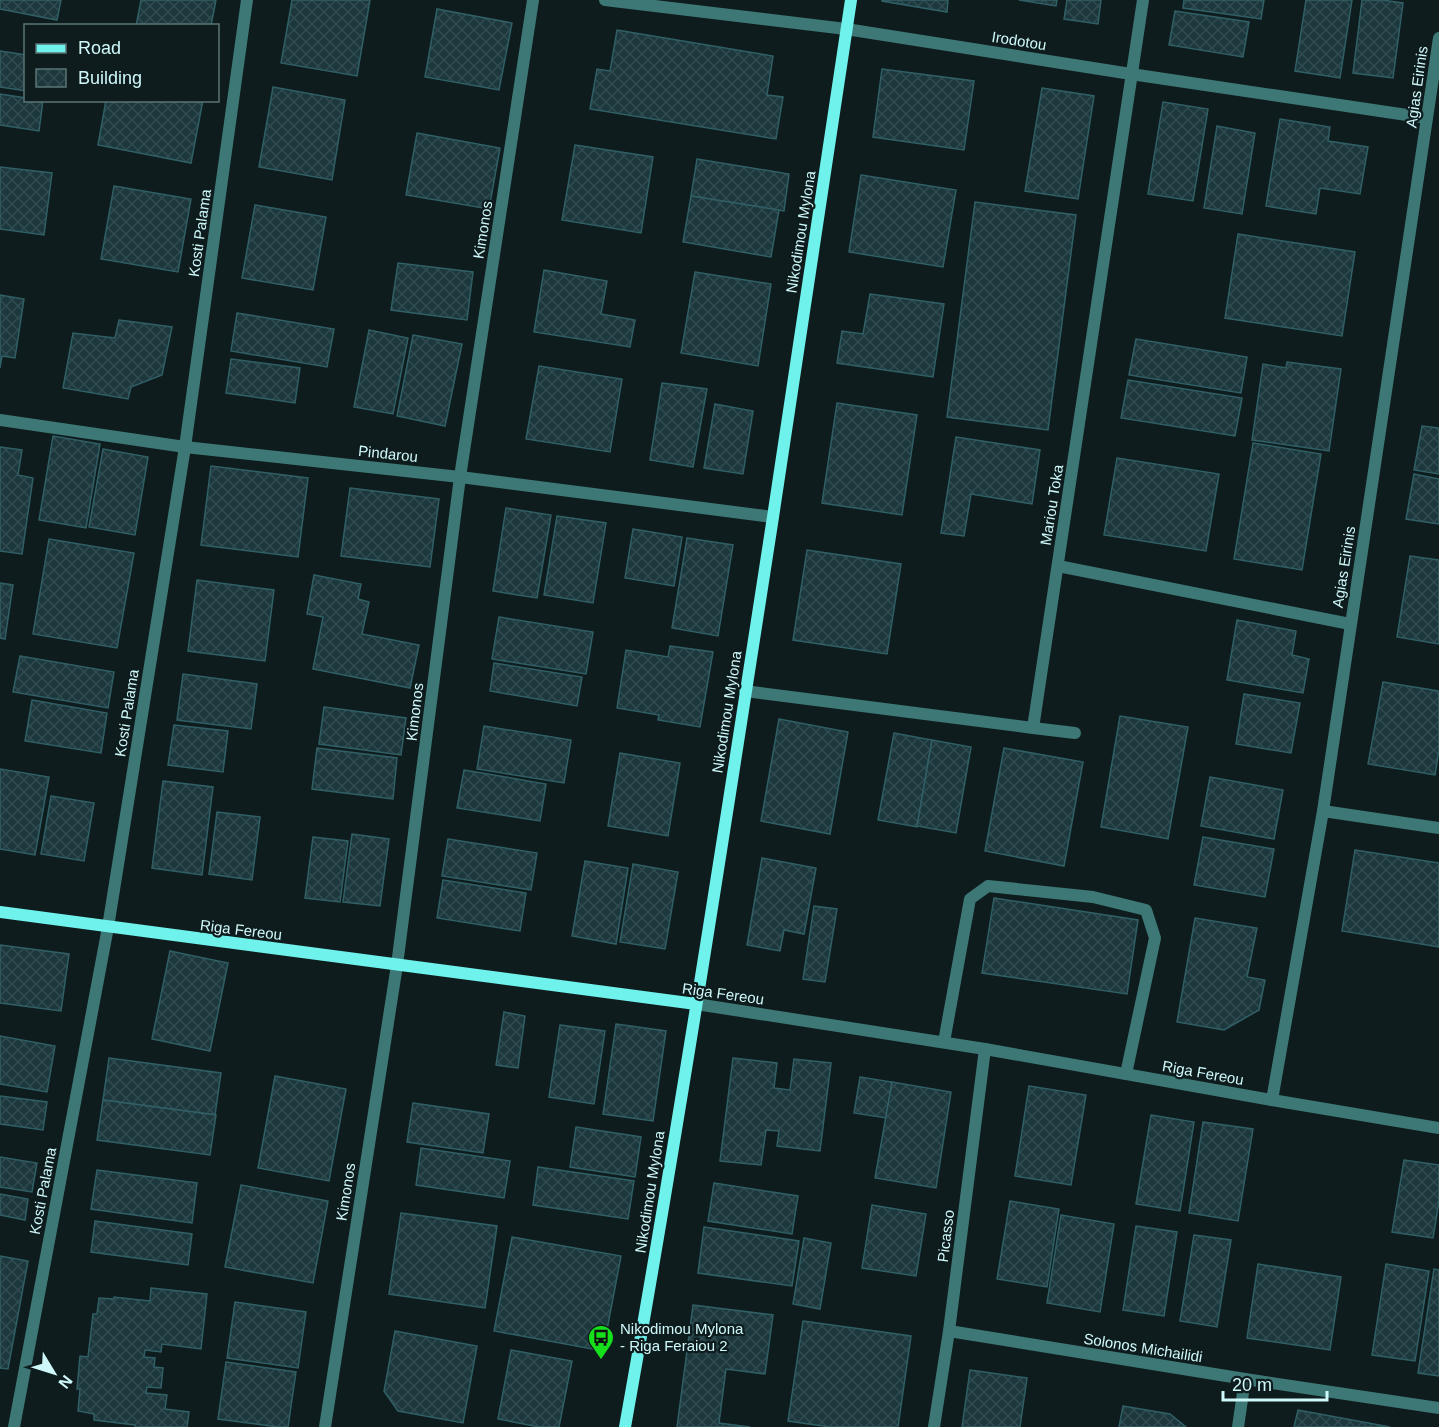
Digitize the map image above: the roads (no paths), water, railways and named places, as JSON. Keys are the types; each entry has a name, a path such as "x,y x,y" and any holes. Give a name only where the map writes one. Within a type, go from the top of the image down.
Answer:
{"street":[{"name":"Kosti Palama","path":"14,1427 108,927 185,447 248,0"},
{"name":"Kimonos","path":"325,1427 397,965 460,477 533,0"},
{"name":"Irodotou","path":"605,0 846,29 1427,118"},
{"name":"Nikodimou Mylona","path":"625,1427 696,1004 851,0"},
{"name":"Mariou Toka","path":"1033,728 1143,0"},
{"name":"Agias Eirinis","path":"1272,1100 1323,811 1439,38"},
{"name":"Pindarou","path":"0,420 185,447 460,477 773,517"},
{"path":"1058,566 1350,624"},
{"path":"745,692 1075,733"},
{"path":"1323,811 1439,828"},
{"path":"944,1042 970,899 988,886 1093,897 1146,910 1155,938 1126,1074"},
{"name":"Riga Fereou","path":"0,912 696,1004 944,1042 1439,1128"},
{"name":"Picasso","path":"934,1427 949,1332 985,1049"},
{"name":"Solonos Michailidi","path":"949,1332 1439,1408"},
{"path":"1238,1427 1245,1379"}],"place":[{"name":"Nikodimou Mylona - Riga Feraiou 2","path":"601,1361"}]}
